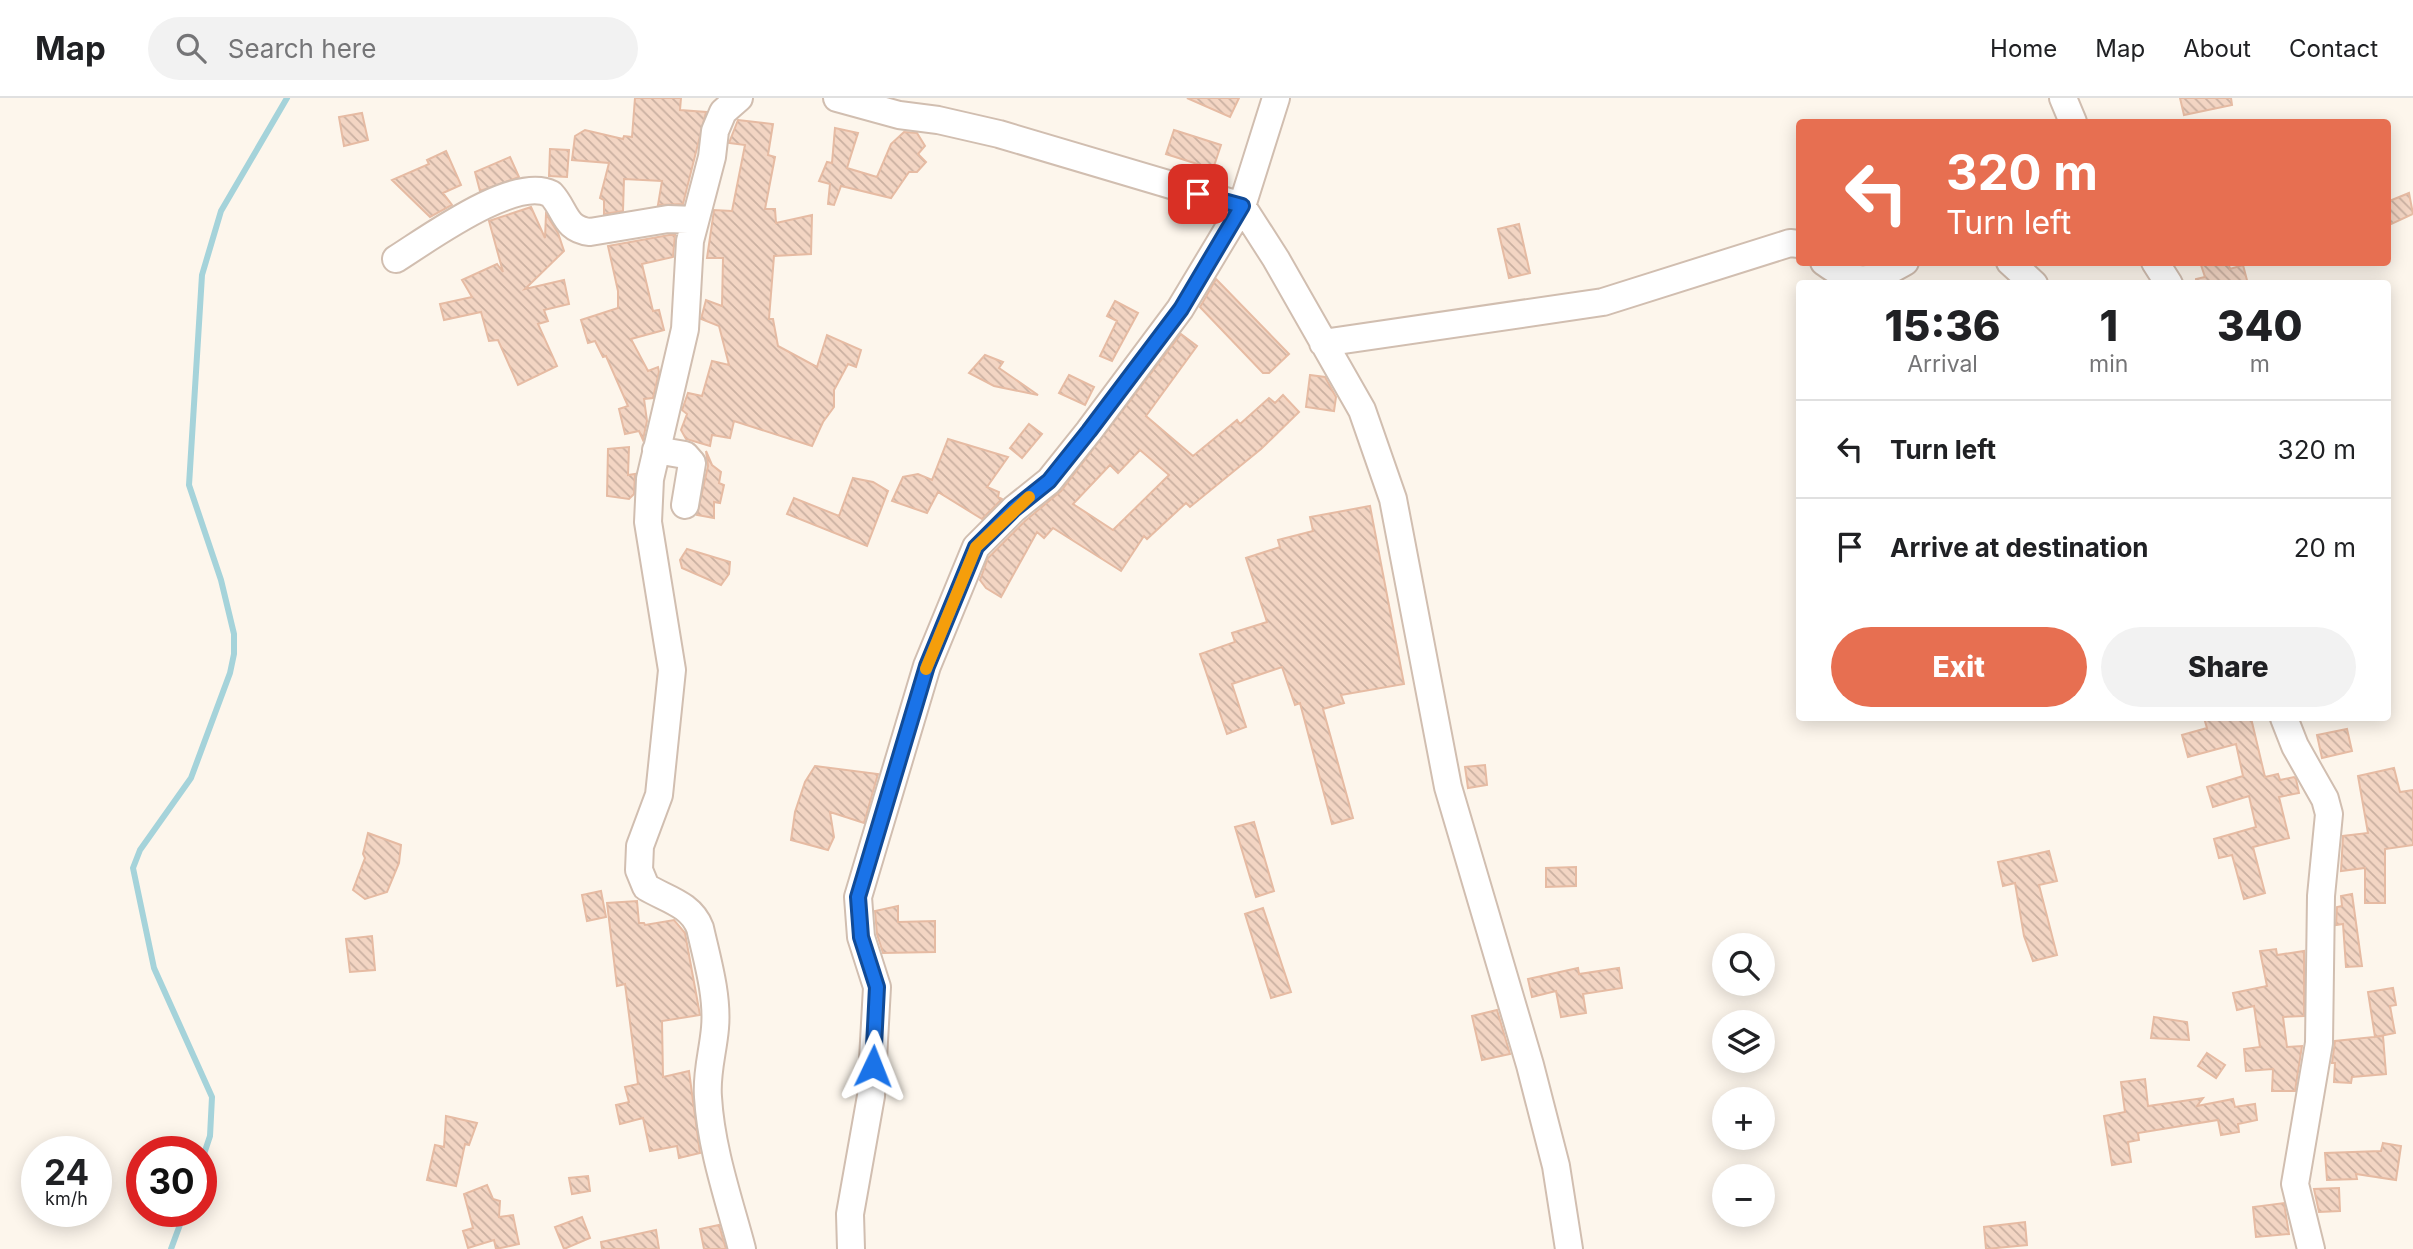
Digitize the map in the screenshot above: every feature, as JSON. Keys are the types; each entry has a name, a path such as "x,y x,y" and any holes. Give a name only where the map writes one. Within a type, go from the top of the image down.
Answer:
{"street":[{"path":"739,98 723,112 715,131 712,157 690,241 685,329 656,450 648,522 672,670 659,795 640,846 639,870 646,887 665,899 680,904 697,919 700,928 711,984 715,1026 707,1075 708,1100 714,1140 742,1249"},
{"path":"837,98 899,115 999,134 1242,206 1276,258 1362,410 1393,499 1448,787 1530,1065 1556,1166 1569,1249"},
{"path":"851,1249 850,1214 871,1096 877,987 861,937 858,897 927,666 976,547 1014,509 1049,481 1181,309 1242,206 1276,98"},
{"path":"2063,98 2072,119"},
{"path":"396,259 485,205 528,190 551,194 567,222 577,231 590,232 668,219 695,220"},
{"path":"1323,343 1603,302 1790,243 1796,244"},
{"path":"1830,266 1844,276 1862,280"},
{"path":"1868,280 1897,266"},
{"path":"2014,266 2030,280"},
{"path":"656,450 685,455 692,463 685,505"},
{"path":"2285,721 2295,747 2325,799 2329,814 2321,896 2319,1043 2295,1184 2311,1249"}],"building":[{"path":"635,98 681,98 680,110 706,112 683,204 658,205 662,181 624,179 623,211 604,214 604,200 600,198 609,163 572,160 575,136 585,130 623,139 624,136 632,137"},
{"path":"1187,98 1239,98 1230,117"},
{"path":"2180,98 2231,98 2232,105 2184,115"},
{"path":"362,113 368,140 344,146 339,117"},
{"path":"738,120 773,124 768,155 775,157 765,209 775,209 776,223 812,215 811,254 774,256 769,319 773,319 778,346 817,367 827,335 861,350 856,367 848,364 834,390 834,407 823,422 812,446 734,421 730,438 712,435 710,446 686,439 681,430 687,414 682,410 688,393 702,396 712,361 729,365 719,326 701,319 706,300 722,306 723,258 707,258 714,210 732,211 745,145 729,143"},
{"path":"835,128 858,133 847,168 877,177 891,144 904,132 917,133 925,146 918,154 926,162 917,172 909,172 891,198 841,186 834,205 828,204 830,184 819,181 827,162 832,163"},
{"path":"1174,130 1221,145 1213,169 1166,154"},
{"path":"550,149 569,150 567,177 549,176"},
{"path":"446,151 461,185 443,193 452,205 430,217 392,180 429,164 427,160"},
{"path":"510,157 519,177 480,191 475,172"},
{"path":"2409,193 2413,214 2391,224 2391,200"},
{"path":"531,207 545,238 546,214 558,233 564,251 525,289 564,280 569,304 544,310 548,321 538,324 557,366 518,385 498,340 489,341 481,312 444,320 440,304 472,297 462,280 497,264 503,272 489,221"},
{"path":"1519,224 1530,273 1509,278 1498,229"},
{"path":"675,235 673,257 642,264 653,311 659,310 664,330 631,339 648,371 658,367 659,372 653,398 644,399 647,421 643,440 639,431 625,434 619,409 628,406 606,356 603,357 595,341 588,343 581,320 618,308 618,291 608,246"},
{"path":"2201,266 2229,266 2230,269 2243,266 2247,280 2196,280 2205,277"},
{"path":"1216,279 1289,354 1269,373 1263,373 1200,307"},
{"path":"1115,301 1138,313 1112,361 1100,356 1117,321 1107,316"},
{"path":"1181,334 1197,346 1146,416 1193,456 1237,420 1240,424 1269,398 1275,403 1283,395 1299,412 1261,449 1190,507 1186,503 1147,539 1144,536 1121,571 1053,528 1044,538 1037,532 1001,597 986,588 980,580 988,558 1025,521 1061,491","holes":["1140,450 1169,475 1113,530 1073,504 1110,465 1118,473"]},
{"path":"985,355 1003,362 999,368 1038,395 994,386 969,373"},
{"path":"1069,375 1094,387 1085,405 1059,393"},
{"path":"1310,375 1325,377 1336,397 1334,411 1306,407"},
{"path":"1029,424 1042,434 1022,458 1010,448"},
{"path":"948,439 1008,457 987,487 999,492 998,497 1002,499 982,519 938,492 927,513 892,501 903,477 918,474 932,480"},
{"path":"629,447 628,475 635,474 634,494 629,499 607,496 608,449"},
{"path":"706,451 712,465 721,472 719,483 724,485 720,503 714,502 714,518 697,515 708,466"},
{"path":"853,478 873,482 888,491 867,546 787,514 794,498 839,516"},
{"path":"1370,506 1404,684 1341,695 1344,703 1323,709 1353,818 1332,824 1300,703 1295,705 1282,667 1232,684 1246,727 1227,734 1200,654 1235,642 1232,633 1267,622 1246,558 1280,547 1278,540 1313,531 1310,517"},
{"path":"687,549 730,562 729,574 721,585 682,568 680,560"},
{"path":"2205,721 2252,721 2265,777 2278,774 2280,780 2294,777 2296,779 2299,793 2279,797 2289,838 2253,847 2265,893 2244,899 2232,855 2219,858 2214,839 2256,827 2249,796 2213,807 2207,787 2243,776 2236,744 2188,757 2182,735 2207,728"},
{"path":"2347,729 2352,751 2322,758 2317,735"},
{"path":"1485,765 1487,785 1468,788 1465,767"},
{"path":"815,766 878,774 864,823 830,812 834,837 828,850 791,840 795,812 805,782"},
{"path":"2394,768 2400,792 2413,790 2413,845 2385,849 2385,903 2365,903 2365,868 2341,871 2343,836 2368,833 2358,776"},
{"path":"1254,822 1274,891 1256,897 1235,827"},
{"path":"368,833 401,845 399,863 387,892 365,899 353,890 365,858 363,854"},
{"path":"2049,851 2057,881 2039,885 2057,955 2033,961 2024,936 2015,883 2003,886 1998,862"},
{"path":"1576,867 1576,886 1546,887 1546,868"},
{"path":"601,891 606,917 587,921 582,895"},
{"path":"2352,894 2362,966 2346,967 2343,924 2336,925 2337,907 2342,906 2341,896"},
{"path":"637,901 639,923 645,925 674,920 685,933 700,1015 662,1021 663,1077 689,1071 700,1153 679,1158 677,1146 650,1151 643,1118 620,1124 616,1105 629,1102 625,1087 638,1084 625,984 617,986 607,903"},
{"path":"898,906 898,922 935,921 935,952 883,953 877,934 875,911"},
{"path":"1263,908 1291,992 1271,998 1245,914"},
{"path":"372,936 375,970 350,972 346,939"},
{"path":"2276,949 2277,955 2304,951 2304,1016 2283,1017 2287,1047 2302,1046 2295,1091 2272,1091 2273,1069 2246,1071 2244,1049 2260,1047 2254,1006 2237,1010 2233,993 2267,986 2260,951"},
{"path":"1578,968 1579,974 1619,968 1622,988 1583,994 1586,1013 1561,1017 1556,991 1532,997 1528,979"},
{"path":"2393,988 2396,1005 2390,1006 2395,1033 2375,1037 2368,992"},
{"path":"1497,1010 1510,1054 1482,1060 1472,1016"},
{"path":"2154,1017 2187,1022 2189,1040 2151,1038"},
{"path":"2383,1036 2386,1074 2352,1077 2351,1083 2334,1082 2335,1063 2332,1063 2335,1041"},
{"path":"2207,1053 2225,1065 2216,1078 2198,1066"},
{"path":"2145,1079 2148,1106 2203,1098 2197,1106 2233,1099 2235,1107 2255,1104 2257,1120 2238,1124 2239,1132 2221,1135 2218,1120 2138,1133 2139,1140 2128,1142 2131,1162 2112,1165 2104,1116 2125,1112 2121,1082"},
{"path":"446,1116 477,1123 469,1145 465,1144 456,1186 427,1180 435,1145 444,1147"},
{"path":"2383,1143 2401,1146 2396,1180 2356,1174 2357,1179 2327,1180 2325,1153 2381,1151"},
{"path":"588,1176 590,1191 572,1194 569,1178"},
{"path":"487,1185 493,1199 500,1201 499,1217 513,1215 519,1244 496,1249 494,1240 468,1248 463,1231 473,1228 464,1194"},
{"path":"2339,1188 2340,1211 2319,1212 2314,1189"},
{"path":"2284,1203 2289,1234 2256,1237 2253,1207"},
{"path":"582,1217 590,1238 564,1249 555,1227"},
{"path":"2025,1222 2027,1245 1986,1249 1984,1227"},
{"path":"719,1225 726,1249 704,1249 700,1229"},
{"path":"656,1230 659,1249 602,1249 601,1242"}],"waterway":[{"path":"210,1136 212,1097 154,968 133,868 140,850 191,778 230,673 234,654 234,634 221,580 189,485 202,275 221,211 287,98"},
{"path":"171,1249 179,1227"}],"slow traffic":[{"path":"926,669 976,547 1029,497"}],"route":[{"path":"873,1066 877,987 861,937 858,897 927,666 976,547 1014,509 1049,481 1089,431 1181,309 1242,206 1198,194"}]}
